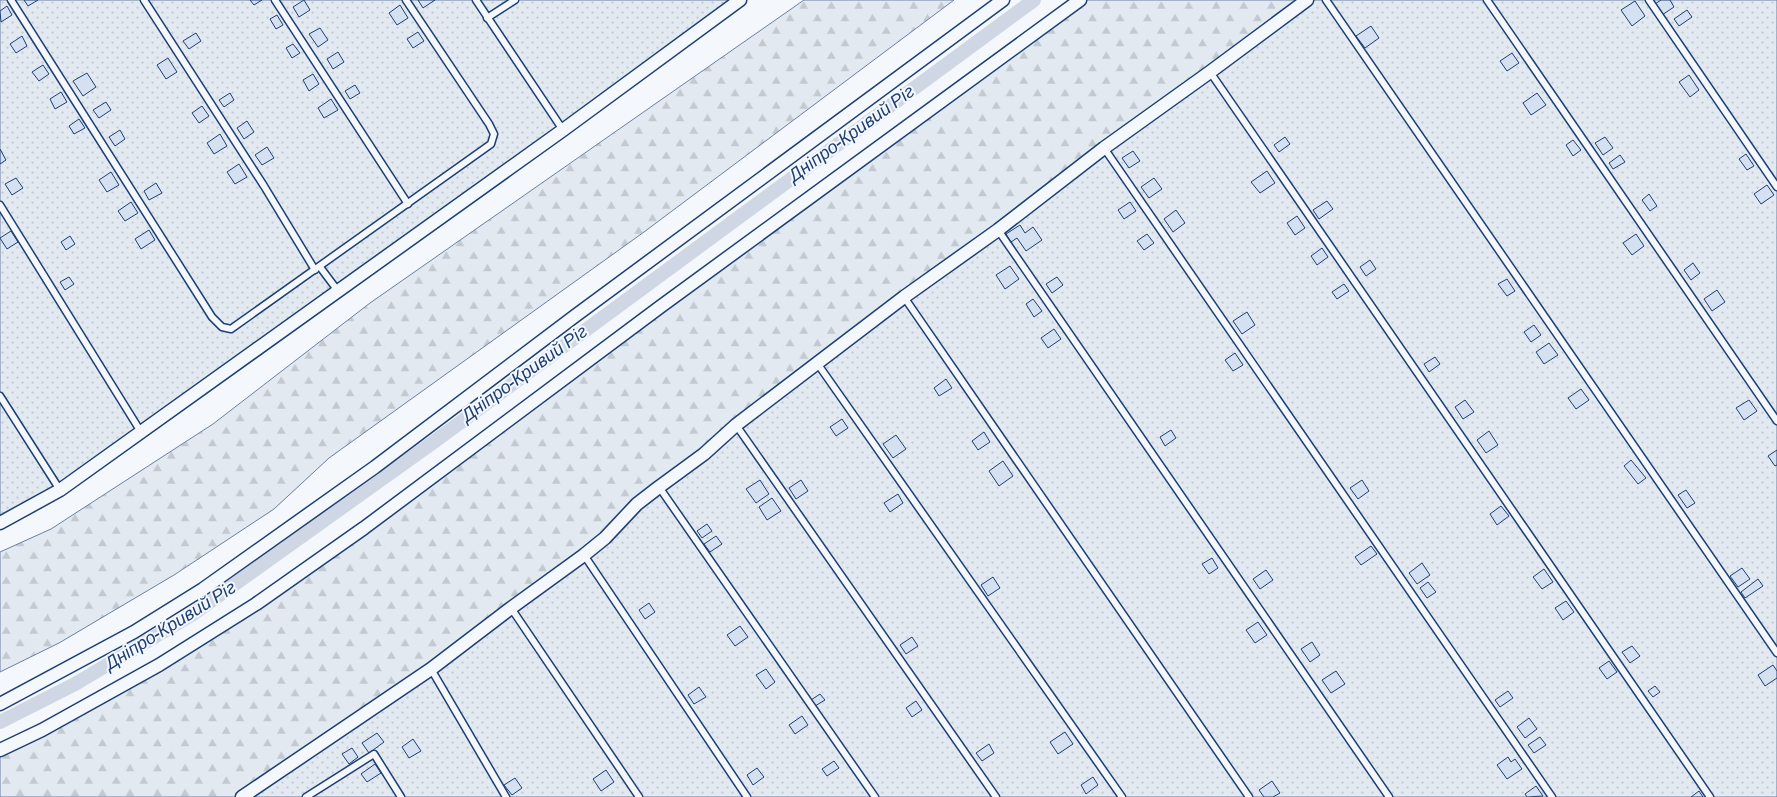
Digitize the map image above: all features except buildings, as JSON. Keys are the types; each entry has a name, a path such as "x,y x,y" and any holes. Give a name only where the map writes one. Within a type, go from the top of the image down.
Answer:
{"street":[{"path":"0,523 60,490 563,130 740,0"},
{"path":"0,704 134,632 203,589 374,467 1002,0"},
{"path":"0,750 42,730 159,665 256,604 364,528 660,307 1080,0"},
{"path":"242,797 256,793 431,669 584,555 605,538 638,504 704,454 736,425 904,297 998,230 1104,148 1307,0"}],"lane":[{"path":"11,0 207,308 222,327 231,329 491,144 494,134 489,124 406,0"},
{"path":"144,0 318,268 338,291"},
{"path":"275,0 408,204"},
{"path":"476,0 563,130"},
{"path":"487,18 515,0"},
{"path":"1326,0 1777,653"},
{"path":"1487,0 1777,421"},
{"path":"1650,0 1777,186"},
{"path":"1210,72 1710,797"},
{"path":"1104,148 1552,797"},
{"path":"0,205 141,432"},
{"path":"998,230 1388,797"},
{"path":"904,297 1250,797"},
{"path":"817,363 1122,797"},
{"path":"0,396 60,490"},
{"path":"736,425 996,797"},
{"path":"659,487 874,797"},
{"path":"584,555 747,797"},
{"path":"511,608 639,797"},
{"path":"431,669 506,797"},
{"path":"306,797 374,754 401,797"}],"green space":[{"path":"0,0 740,0 101,460 0,523"},
{"path":"804,0 954,0 644,232 329,458 274,509 174,575 59,643 0,672 0,552 51,529 213,424 370,303"},
{"path":"1080,0 1307,0 605,538 242,797 0,797 0,750 256,604"},
{"path":"1307,0 1777,0 1777,797 242,797 431,669 637,504"}],"waterway":[{"name":"Дніпро-Кривий Ріг","path":"0,722 75,684 193,614 435,441 1034,0"}]}
